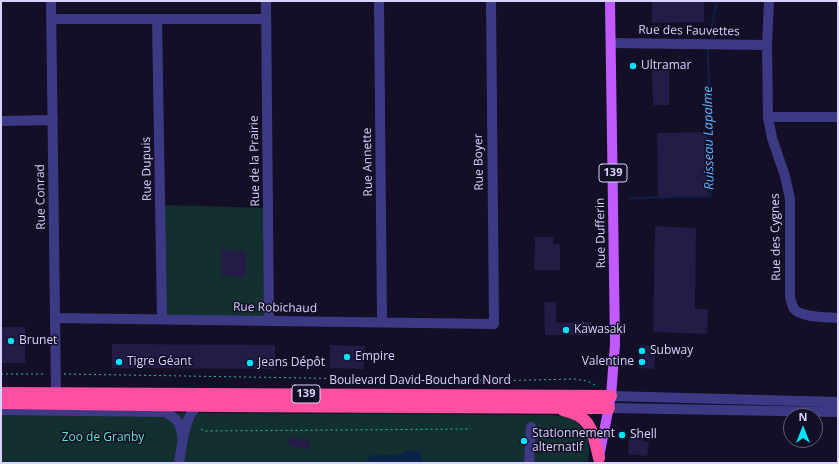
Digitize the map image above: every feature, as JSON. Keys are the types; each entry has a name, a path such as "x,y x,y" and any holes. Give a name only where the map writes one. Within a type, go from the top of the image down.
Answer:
{"highway":[{"name":"Boulevard David-Bouchard Nord","path":"1,393 418,395 610,402"},
{"name":"Boulevard David-Bouchard Nord","path":"1,403 552,407 610,402"},
{"path":"552,407 570,411 584,419 592,428 599,460"}],"main road":[{"name":"Rue Dufferin","path":"599,460 610,402 616,316 610,1"}],"street":[{"name":"Rue Conrad","path":"51,1 56,393"},
{"name":"Rue de la Prairie","path":"266,1 269,321"},
{"name":"Rue Annette","path":"379,1 382,322"},
{"name":"Rue Boyer","path":"491,1 494,324"},
{"name":"Rue des Cygnes","path":"769,1 767,45 768,117 772,138 786,176 790,199 790,297 792,305 796,311 805,315 838,318"},
{"path":"51,19 266,19"},
{"name":"Rue Dupuis","path":"157,19 162,320"},
{"name":"Rue des Fauvettes","path":"611,43 767,45"},
{"path":"768,117 838,117"},
{"path":"1,121 53,120"},
{"name":"Rue Robichaud","path":"55,318 494,324"},
{"path":"179,463 182,444 190,415 198,405 207,400 352,400 418,395"},
{"name":"Boulevard David-Bouchard Nord","path":"610,402 838,402"},
{"name":"Boulevard David-Bouchard Nord","path":"610,402 838,412"},
{"path":"1,410 165,412 170,414 179,424 182,431 182,444"},
{"path":"529,463 531,427"}],"path":[{"path":"1,374 488,381 575,379 587,381 600,388 610,402"},
{"path":"201,429 205,431 471,429"}],"green space":[{"path":"161,205 271,208 273,318 161,315"},
{"name":"Zoo de Granby","path":"1,412 552,415 569,418 577,422 585,432 589,457 588,463 1,463"}],"water":[{"path":"410,450 421,453 423,463 366,463 370,456 376,454 396,455"}],"building":[{"path":"652,1 704,1 704,22 652,23"},
{"path":"652,70 669,70 669,105 653,105"},
{"path":"708,132 709,195 658,197 657,133"},
{"path":"655,226 696,228 695,309 708,309 707,334 653,332"},
{"path":"535,237 553,237 553,244 560,244 560,270 534,270"},
{"path":"221,250 246,251 246,277 221,276"},
{"path":"544,302 556,302 556,323 591,322 591,335 545,335"},
{"path":"1,327 25,327 25,363 1,363"},
{"path":"112,344 275,345 275,369 112,368"},
{"name":"Empire","path":"330,345 365,346 364,369 330,368"},
{"path":"640,345 656,346 654,369 638,368"},
{"path":"636,434 644,434 643,441 649,442 647,456 628,454 629,440"},
{"path":"290,436 310,440 308,450 288,445"}],"waterway":[{"name":"Ruisseau Lapalme","path":"710,35 717,1"},
{"name":"Ruisseau Lapalme","path":"630,198 711,196 708,48"}],"place":[{"name":"Ultramar","path":"633,66"},
{"name":"Kawasaki","path":"566,330"},
{"name":"Brunet","path":"11,341"},
{"name":"Subway","path":"642,351"},
{"name":"Empire","path":"347,357"},
{"name":"Tigre Géant","path":"119,362"},
{"name":"Valentine","path":"642,362"},
{"name":"Jeans Dépôt","path":"250,363"},
{"name":"Shell","path":"622,435"},
{"name":"Stationnement alternatif","path":"524,441"}]}
